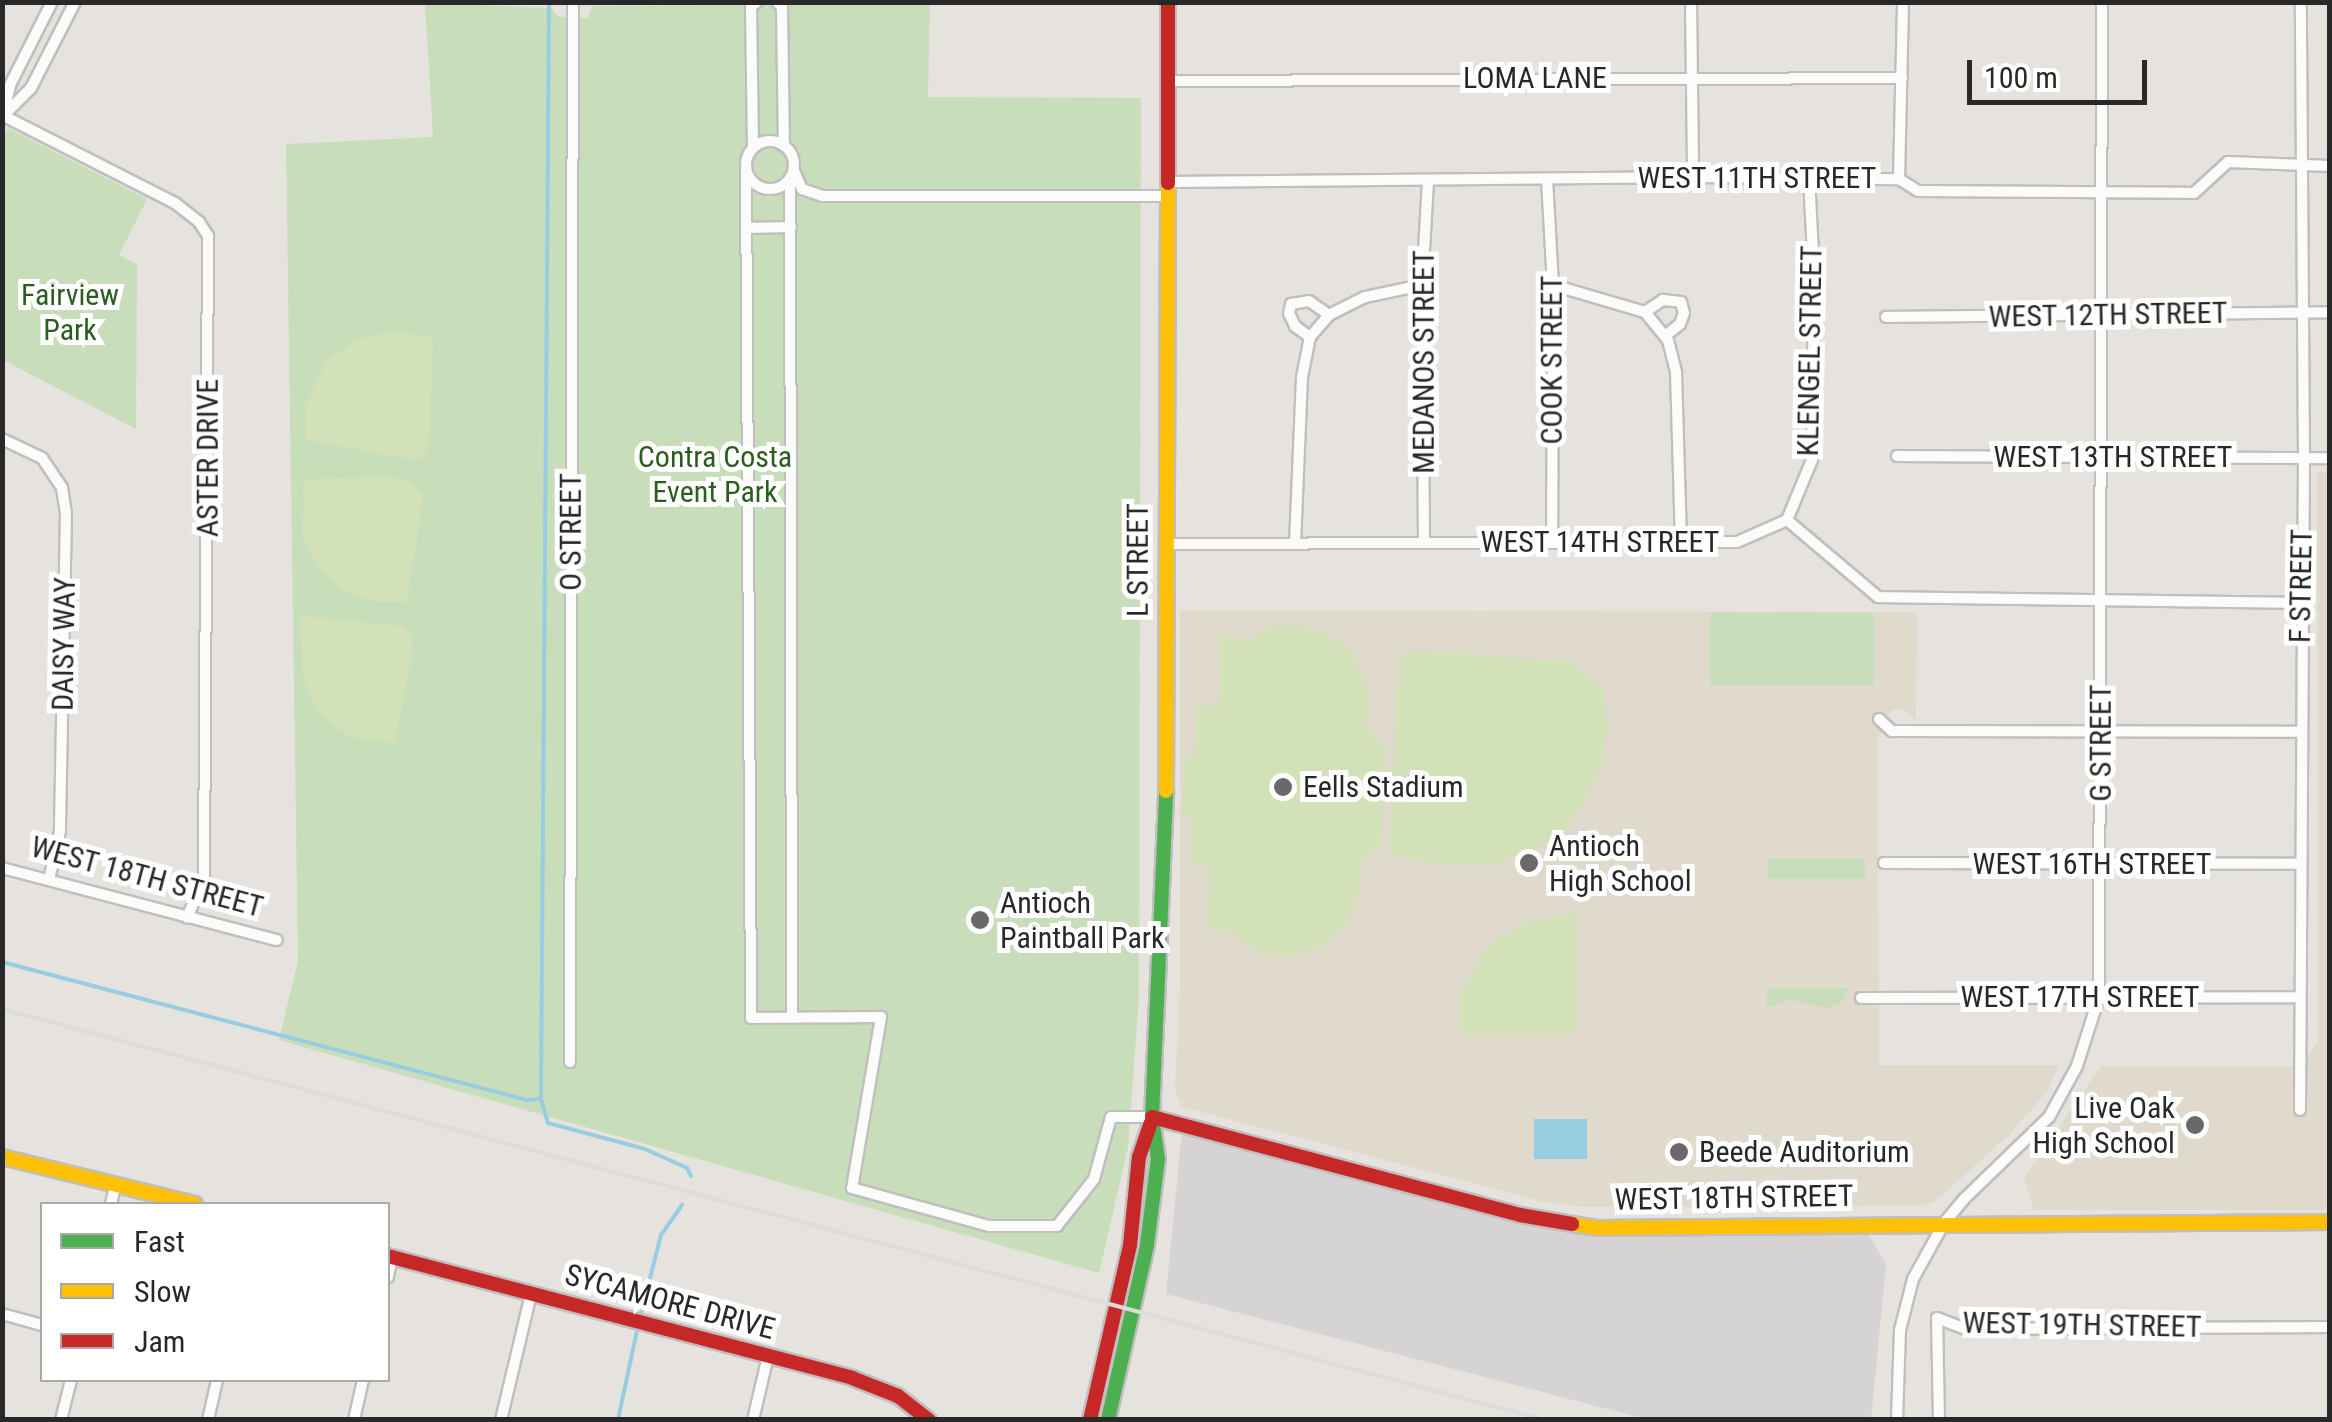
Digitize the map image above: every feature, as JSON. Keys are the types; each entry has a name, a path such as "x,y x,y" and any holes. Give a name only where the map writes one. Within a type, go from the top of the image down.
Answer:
{"street":[{"path":"3,116 10,85 52,2"},
{"path":"3,116 32,88 75,2"},
{"name":"O STREET","path":"570,1062 572,2"},
{"path":"757,2 751,7 754,148 746,169 751,1018 881,1017 852,1188 989,1226 1056,1226 1094,1179 1111,1117 1152,1118"},
{"path":"777,2 782,7 784,146"},
{"name":"L STREET","path":"1108,1420 1147,1245 1158,1159 1152,1118 1166,837 1168,2"},
{"path":"1690,2 1694,177"},
{"path":"1899,179 1903,2"},
{"name":"G STREET","path":"1897,1420 1904,1307 1913,1279 1944,1223 2048,1117 2082,1054 2099,997 2104,458 2102,2"},
{"name":"F STREET","path":"2300,1110 2299,732 2304,458 2301,2"},
{"name":"LOMA LANE","path":"1168,81 1902,78"},
{"name":"ASTER DRIVE","path":"3,116 175,203 200,222 208,236 204,877 187,918"},
{"path":"754,148 766,142 784,146 791,154 792,174 792,1015"},
{"name":"WEST 11TH STREET","path":"792,174 802,188 822,196 1694,177 1899,179 1918,191 2194,192 2228,162 2330,166"},
{"path":"746,169 754,183 769,190 792,174"},
{"name":"KLENGEL STREET","path":"1788,520 1812,460 1814,273 1810,178"},
{"name":"COOK STREET","path":"1547,179 1553,285 1552,540"},
{"name":"MEDANOS STREET","path":"1424,543 1422,286 1428,180"},
{"path":"747,228 791,227"},
{"path":"1553,285 1645,312 1674,353 1681,542"},
{"path":"1295,544 1302,377 1310,337 1329,315 1365,297 1422,286"},
{"path":"1645,312 1662,300 1681,302 1680,324 1665,336"},
{"path":"1310,337 1295,326 1289,313 1291,304 1309,301 1329,315"},
{"name":"WEST 12TH STREET","path":"1886,317 2330,312"},
{"name":"DAISY WAY","path":"2,439 42,458 62,488 66,513 60,831 49,880"},
{"name":"WEST 13TH STREET","path":"1897,456 2330,458"},
{"path":"1788,520 1878,598 2300,603"},
{"name":"WEST 14TH STREET","path":"1166,544 1737,542 1788,520"},
{"path":"1879,719 1892,731 2299,732"},
{"name":"WEST 16TH STREET","path":"1884,864 2299,864"},
{"name":"WEST 18TH STREET","path":"2,868 276,940"},
{"name":"WEST 17TH STREET","path":"1861,998 2299,997"},
{"name":"L STREET","path":"1090,1420 1130,1245 1139,1157 1152,1118"},
{"name":"WEST 18TH STREET","path":"1152,1118 1556,1223 1597,1228 2330,1222"},
{"path":"2,1157 187,1202"},
{"path":"111,1202 116,1183"},
{"name":"SYCAMORE DRIVE","path":"390,1256 884,1389 929,1420"},
{"path":"501,1420 532,1294"},
{"path":"2,1314 40,1325"},
{"name":"WEST 19TH STREET","path":"1939,1420 1938,1318 1966,1329 2330,1327"},
{"path":"753,1420 768,1356"},
{"path":"61,1420 70,1382"},
{"path":"208,1420 217,1382"},
{"path":"354,1420 364,1382"}],"shaded area":[{"name":"Live Oak High School","path":"2317,472 2329,472 2329,1210 2034,1210 2024,1178 2101,1066 2301,1066 2318,1043"},
{"name":"Antioch High School","path":"1180,610 1917,612 1916,720 1903,710 1892,710 1878,739 1879,1065 2059,1065 2048,1090 2011,1133 1946,1192 1933,1203 1914,1206 1584,1207 1544,1202 1182,1107 1175,1091 1180,988"},
{"path":"1182,1131 1540,1227 1857,1231 1869,1235 1886,1264 1871,1420 1646,1419 1166,1294"}],"green space":[{"name":"Contra Costa Event Park","path":"425,3 552,8 558,17 588,18 592,6 930,3 928,97 1141,98 1139,996 1128,1147 1099,1273 279,1040 298,961 286,144 433,137"},
{"name":"Fairview Park","path":"8,128 147,199 119,255 137,264 136,429 3,360 2,139"},
{"path":"393,331 433,337 429,445 424,456 415,460 306,440 305,407 326,362 358,339"},
{"path":"304,479 409,480 423,496 407,602 376,602 342,591 318,566 302,536"},
{"path":"1710,613 1874,613 1874,685 1710,685"},
{"path":"300,616 400,626 411,634 413,649 395,743 352,737 330,724 316,707 303,678"},
{"name":"Eells Stadium","path":"1296,625 1336,639 1356,659 1366,685 1367,728 1373,729 1373,740 1385,741 1380,850 1368,850 1367,860 1361,860 1359,894 1344,927 1322,946 1301,955 1279,956 1258,952 1230,931 1208,929 1211,867 1190,865 1192,818 1182,817 1185,756 1195,756 1197,705 1219,706 1222,636 1241,637 1242,645 1273,627"},
{"path":"1412,650 1571,662 1603,688 1607,730 1602,765 1584,803 1562,835 1494,865 1444,865 1389,854 1399,660"},
{"path":"1768,859 1865,859 1865,879 1768,879"},
{"path":"1577,914 1577,1026 1571,1034 1461,1034 1461,994 1485,949 1526,922"},
{"path":"1767,988 1849,988 1841,1003 1826,1008 1791,1000 1767,1007"}],"water":[{"path":"1534,1119 1587,1119 1587,1159 1534,1159"}],"waterway":[{"path":"549,2 541,1099 548,1123 645,1149 687,1168 691,1176"},
{"path":"2,962 527,1100 540,1099"},
{"path":"640,1317 661,1235 682,1205"},
{"path":"618,1420 638,1326"}],"railway":[{"path":"2,1009 1544,1420"}],"traffic: fast":[{"path":"1108,1420 1147,1245 1158,1159 1152,1117 1166,791"}],"traffic: slow":[{"path":"1166,791 1168,183"},
{"path":"2,1157 187,1202"},
{"path":"1572,1224 1597,1228 2330,1222"}],"traffic: jam":[{"path":"1168,2 1168,183"},
{"path":"1152,1117 1520,1215 1572,1224"},
{"path":"1090,1420 1130,1245 1139,1157 1151,1123"},
{"path":"390,1257 852,1378 898,1396 929,1420"}],"place":[{"name":"Eells Stadium","path":"1283,787"},
{"name":"Antioch High School","path":"1529,863"},
{"name":"Antioch Paintball Park","path":"980,920"},
{"name":"Live Oak High School","path":"2195,1125"},
{"name":"Beede Auditorium","path":"1679,1152"}]}
